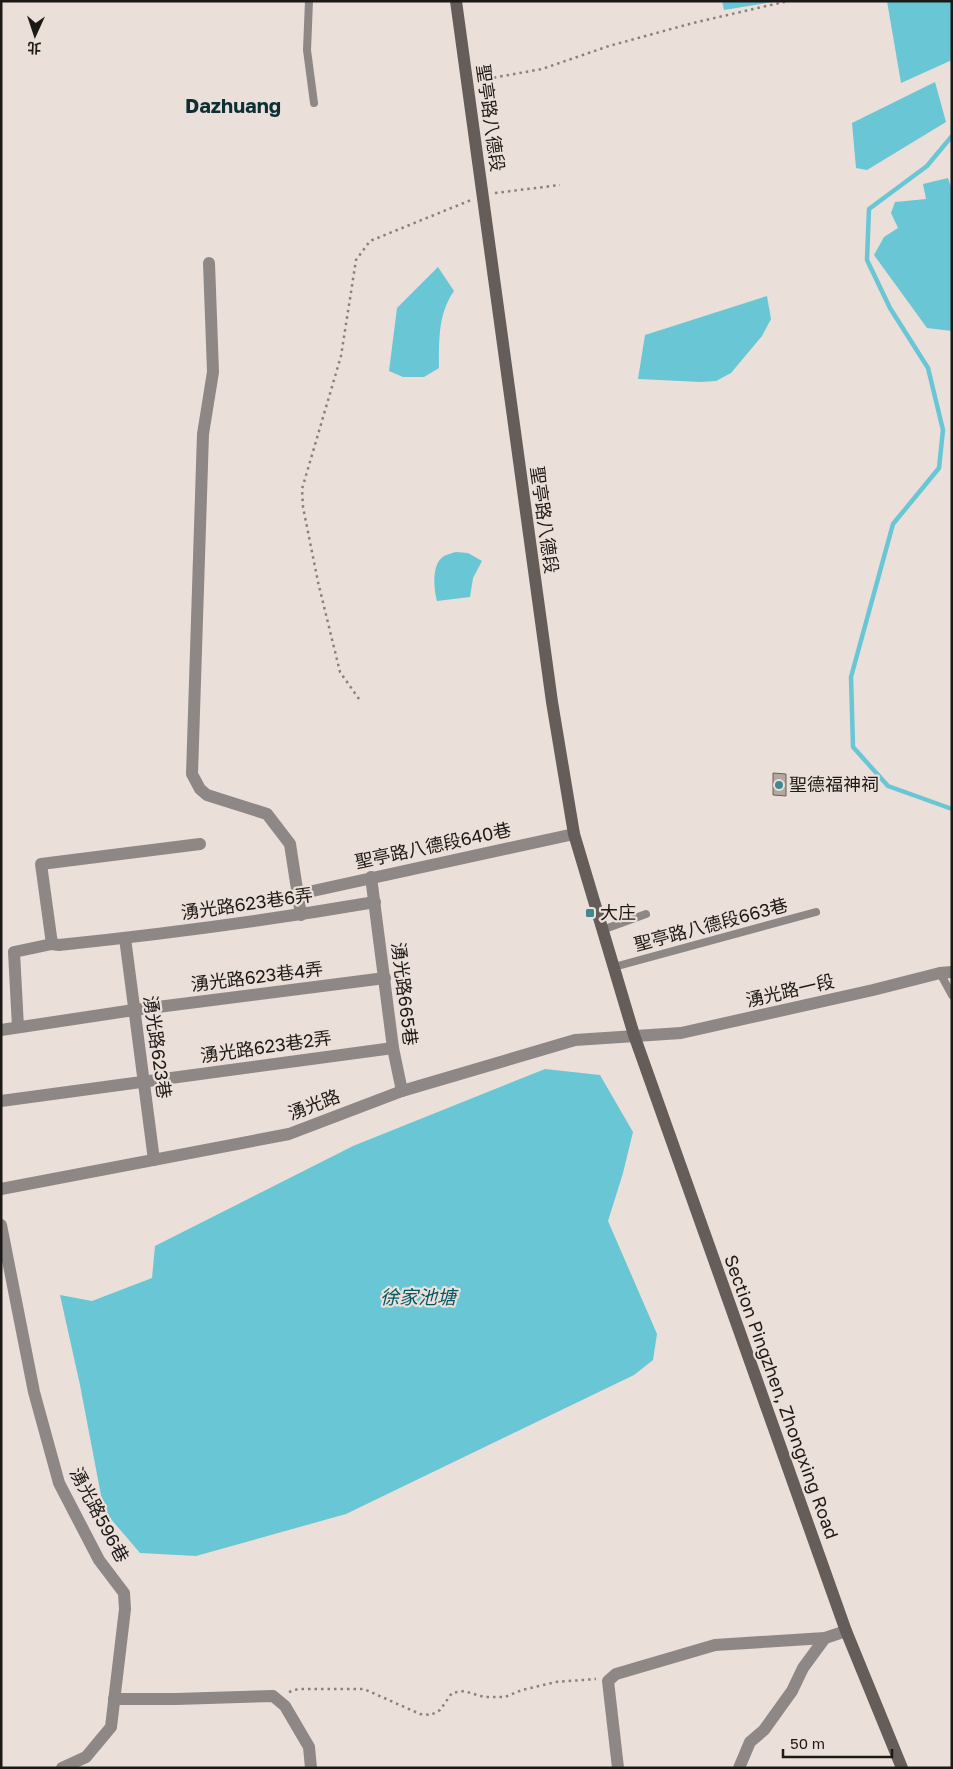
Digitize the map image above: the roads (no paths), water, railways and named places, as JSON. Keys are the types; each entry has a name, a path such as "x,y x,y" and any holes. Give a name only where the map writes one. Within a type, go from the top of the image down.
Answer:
{"street":[{"name":"聖亭路八德段","path":"456,1 552,702 574,834 634,1035"},
{"path":"209,263 213,372 203,434 192,774 200,789 207,795 267,814 290,844 302,915"},
{"name":"聖亭路八德段640巷","path":"299,894 574,834"},
{"path":"52,944 41,864 200,844"},
{"name":"湧光路665巷","path":"371,877 393,1048 402,1091"},
{"name":"湧光路623巷6弄","path":"18,1027 14,952 52,944 59,945 124,938 302,915 375,902"},
{"name":"湧光路623巷","path":"124,938 154,1160"},
{"name":"湧光路一段","path":"634,1035 682,1033 946,972"},
{"name":"湧光路623巷4弄","path":"1,1030 134,1010 384,978"},
{"name":"湧光路","path":"1,1189 289,1134 402,1091 575,1040 634,1035"},
{"name":"Section Pingzhen, Zhongxing Road","path":"634,1035 846,1632 902,1768"},
{"name":"湧光路623巷2弄","path":"1,1101 144,1080 393,1048"},
{"name":"湧光路596巷","path":"1,1225 34,1392 59,1483 99,1560 124,1593 124,1609 111,1727 86,1757 62,1768"},
{"path":"618,1768 608,1681 616,1674 715,1645 825,1638 846,1632"},
{"path":"739,1768 750,1742 764,1730 792,1691 803,1668 825,1638"},
{"path":"114,1699 176,1700 273,1696 285,1706 309,1747 311,1768"}],"lane":[{"path":"309,1 307,50 314,103"},
{"name":"聖亭路八德段663巷","path":"614,968 816,912"},
{"path":"602,930 646,914"},
{"path":"946,972 952,995"}],"water":[{"path":"722,1 779,1 724,10"},
{"path":"887,1 952,1 952,60 901,83"},
{"path":"935,82 946,122 867,170 856,168 852,123"},
{"path":"948,178 952,190 952,331 927,328 874,255 884,237 898,228 891,213 895,202 926,199 923,184"},
{"path":"438,267 454,291 445,309 440,328 439,368 424,377 403,377 389,371 397,308"},
{"path":"767,296 771,319 762,336 731,373 716,381 701,382 638,379 645,335"},
{"path":"456,552 468,553 482,561 473,578 470,597 437,601 434,577 437,565 444,556"},
{"name":"徐家池塘","path":"545,1069 600,1075 633,1132 608,1221 657,1334 653,1360 634,1375 346,1514 196,1556 140,1553 104,1511 80,1385 60,1295 92,1301 152,1278 155,1246 353,1146"}],"waterway":[{"path":"952,136 927,166 869,209 867,260 890,308 928,368 943,430 939,468 893,524 851,677 853,747 888,786 952,809"}],"place":[{"name":"聖德福神祠","path":"779,785"},
{"name":"大庄","path":"590,913"}],"district":[{"name":"Dazhuang","path":"233,106"}]}
